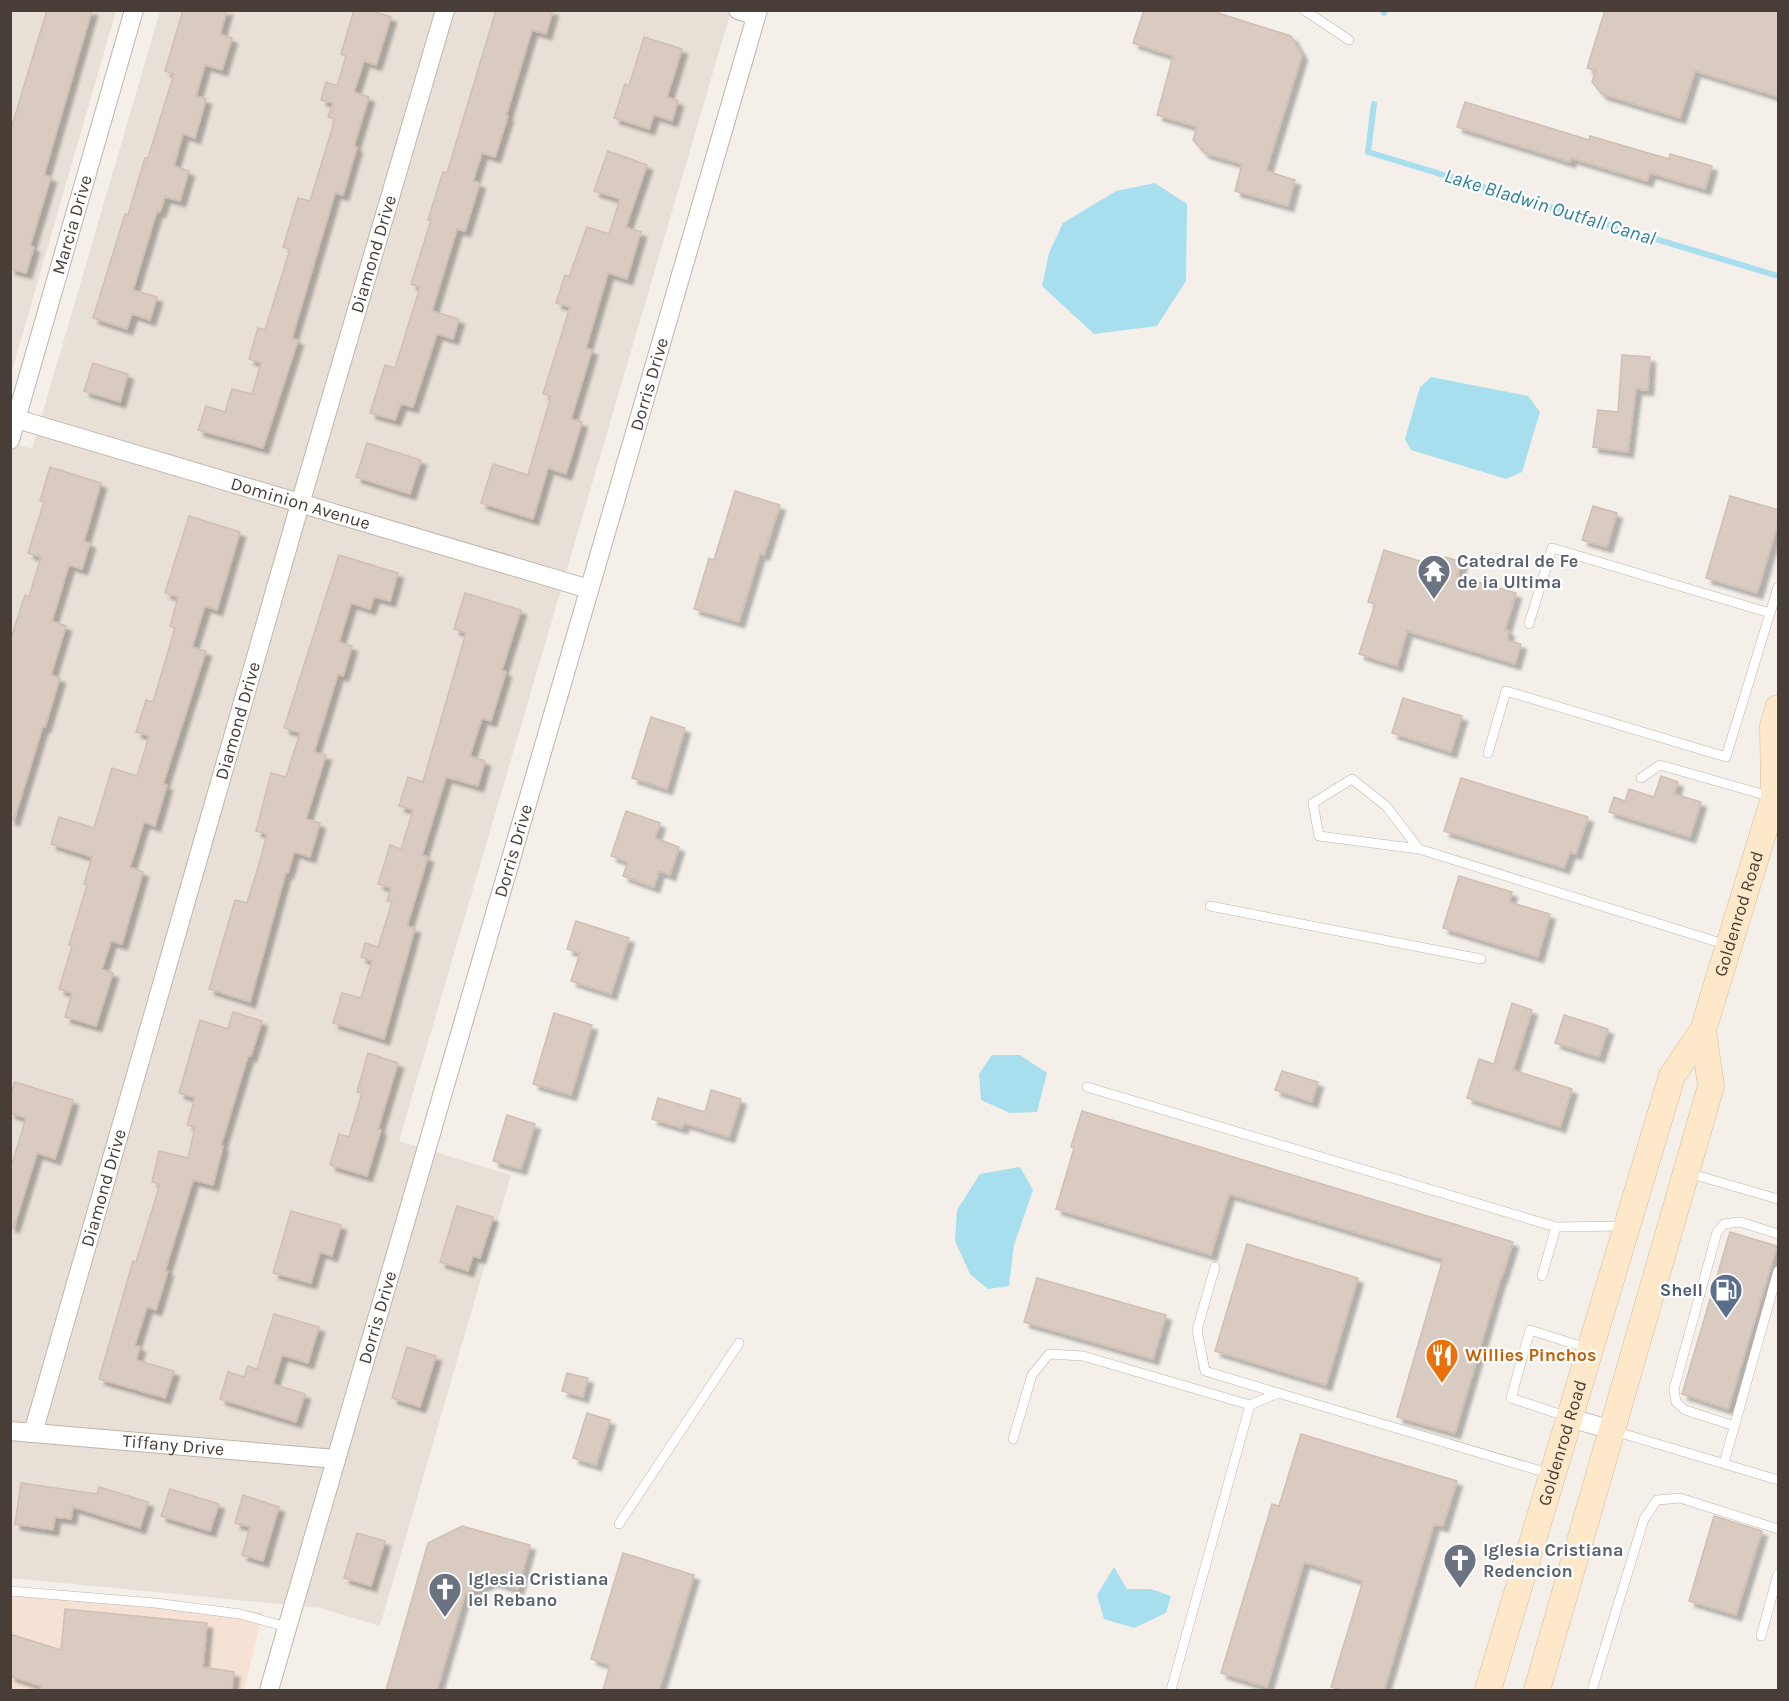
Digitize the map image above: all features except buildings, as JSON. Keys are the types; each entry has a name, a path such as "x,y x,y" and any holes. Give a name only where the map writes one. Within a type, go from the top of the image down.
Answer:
{"main road":[{"name":"Goldenrod Road","path":"1488,1690 1672,1076 1704,1030 1777,796 1773,726 1779,708"},
{"name":"Goldenrod Road","path":"1537,1690 1711,1086 1704,1030"}],"street":[{"name":"Marcia Drive","path":"10,440 14,418 134,10"},
{"name":"Diamond Drive","path":"33,1433 300,504 445,10"},
{"path":"738,10 757,13"},
{"name":"Dorris Drive","path":"269,1690 757,13"},
{"name":"Dominion Avenue","path":"14,418 589,589"},
{"path":"1570,1418 1612,1430"},
{"name":"Tiffany Drive","path":"10,1431 336,1459"}],"lane":[{"path":"1304,10 1350,40"},
{"path":"1529,624 1552,548 1770,612"},
{"path":"1488,753 1506,691 1725,758 1779,587"},
{"path":"1641,778 1660,765 1777,796"},
{"path":"1419,849 1386,806 1352,779 1313,803 1319,836 1419,849 1729,946"},
{"path":"1210,906 1481,959"},
{"path":"1087,1087 1556,1227 1627,1226"},
{"path":"1686,1173 1779,1199"},
{"path":"1735,1426 1685,1410 1676,1402 1674,1389 1717,1232 1724,1224 1740,1222 1779,1234"},
{"path":"1542,1276 1556,1227"},
{"path":"1215,1268 1197,1330 1205,1371 1553,1474"},
{"path":"1724,1463 1779,1270"},
{"path":"1570,1418 1510,1398 1530,1330 1590,1349"},
{"path":"619,1524 739,1343"},
{"path":"1013,1439 1032,1376 1049,1354 1083,1356 1250,1405 1278,1393"},
{"path":"1171,1690 1250,1405"},
{"path":"1612,1430 1779,1480"},
{"path":"1592,1690 1644,1519 1657,1500 1680,1498 1779,1529"},
{"path":"1761,1636 1779,1574"},
{"path":"10,1591 166,1604 240,1614 287,1627"}],"shaded area":[{"path":"11,11 116,11 11,374"},
{"path":"160,11 731,11 399,1141 511,1175 380,1626 320,1608 11,1578 10,443 32,449"},
{"path":"10,1596 263,1612 244,1690 11,1690"}],"water":[{"path":"1155,183 1187,204 1186,281 1157,326 1094,334 1042,286 1049,253 1063,223 1116,191"},
{"path":"1431,377 1528,396 1540,412 1522,472 1506,479 1411,450 1405,439 1420,387"},
{"path":"992,1055 1020,1055 1047,1073 1037,1112 1010,1113 981,1100 979,1074"},
{"path":"1020,1167 1033,1190 1014,1245 1009,1286 988,1289 970,1274 955,1241 957,1210 980,1174"},
{"path":"1114,1567 1127,1589 1151,1589 1171,1596 1166,1613 1134,1628 1104,1619 1097,1595"}],"waterway":[{"name":"Lake Bladwin Outfall Canal","path":"1374,104 1368,152 1778,276"}],"place":[{"name":"Catedral de Fe de ia Ultima","path":"1434,600"},
{"name":"Shell","path":"1726,1319"},
{"name":"Willies Pinchos","path":"1442,1384"},
{"name":"Iglesia Cristiana Redencion","path":"1460,1589"},
{"name":"Iglesia Cristiana lel Rebano","path":"445,1618"}]}
